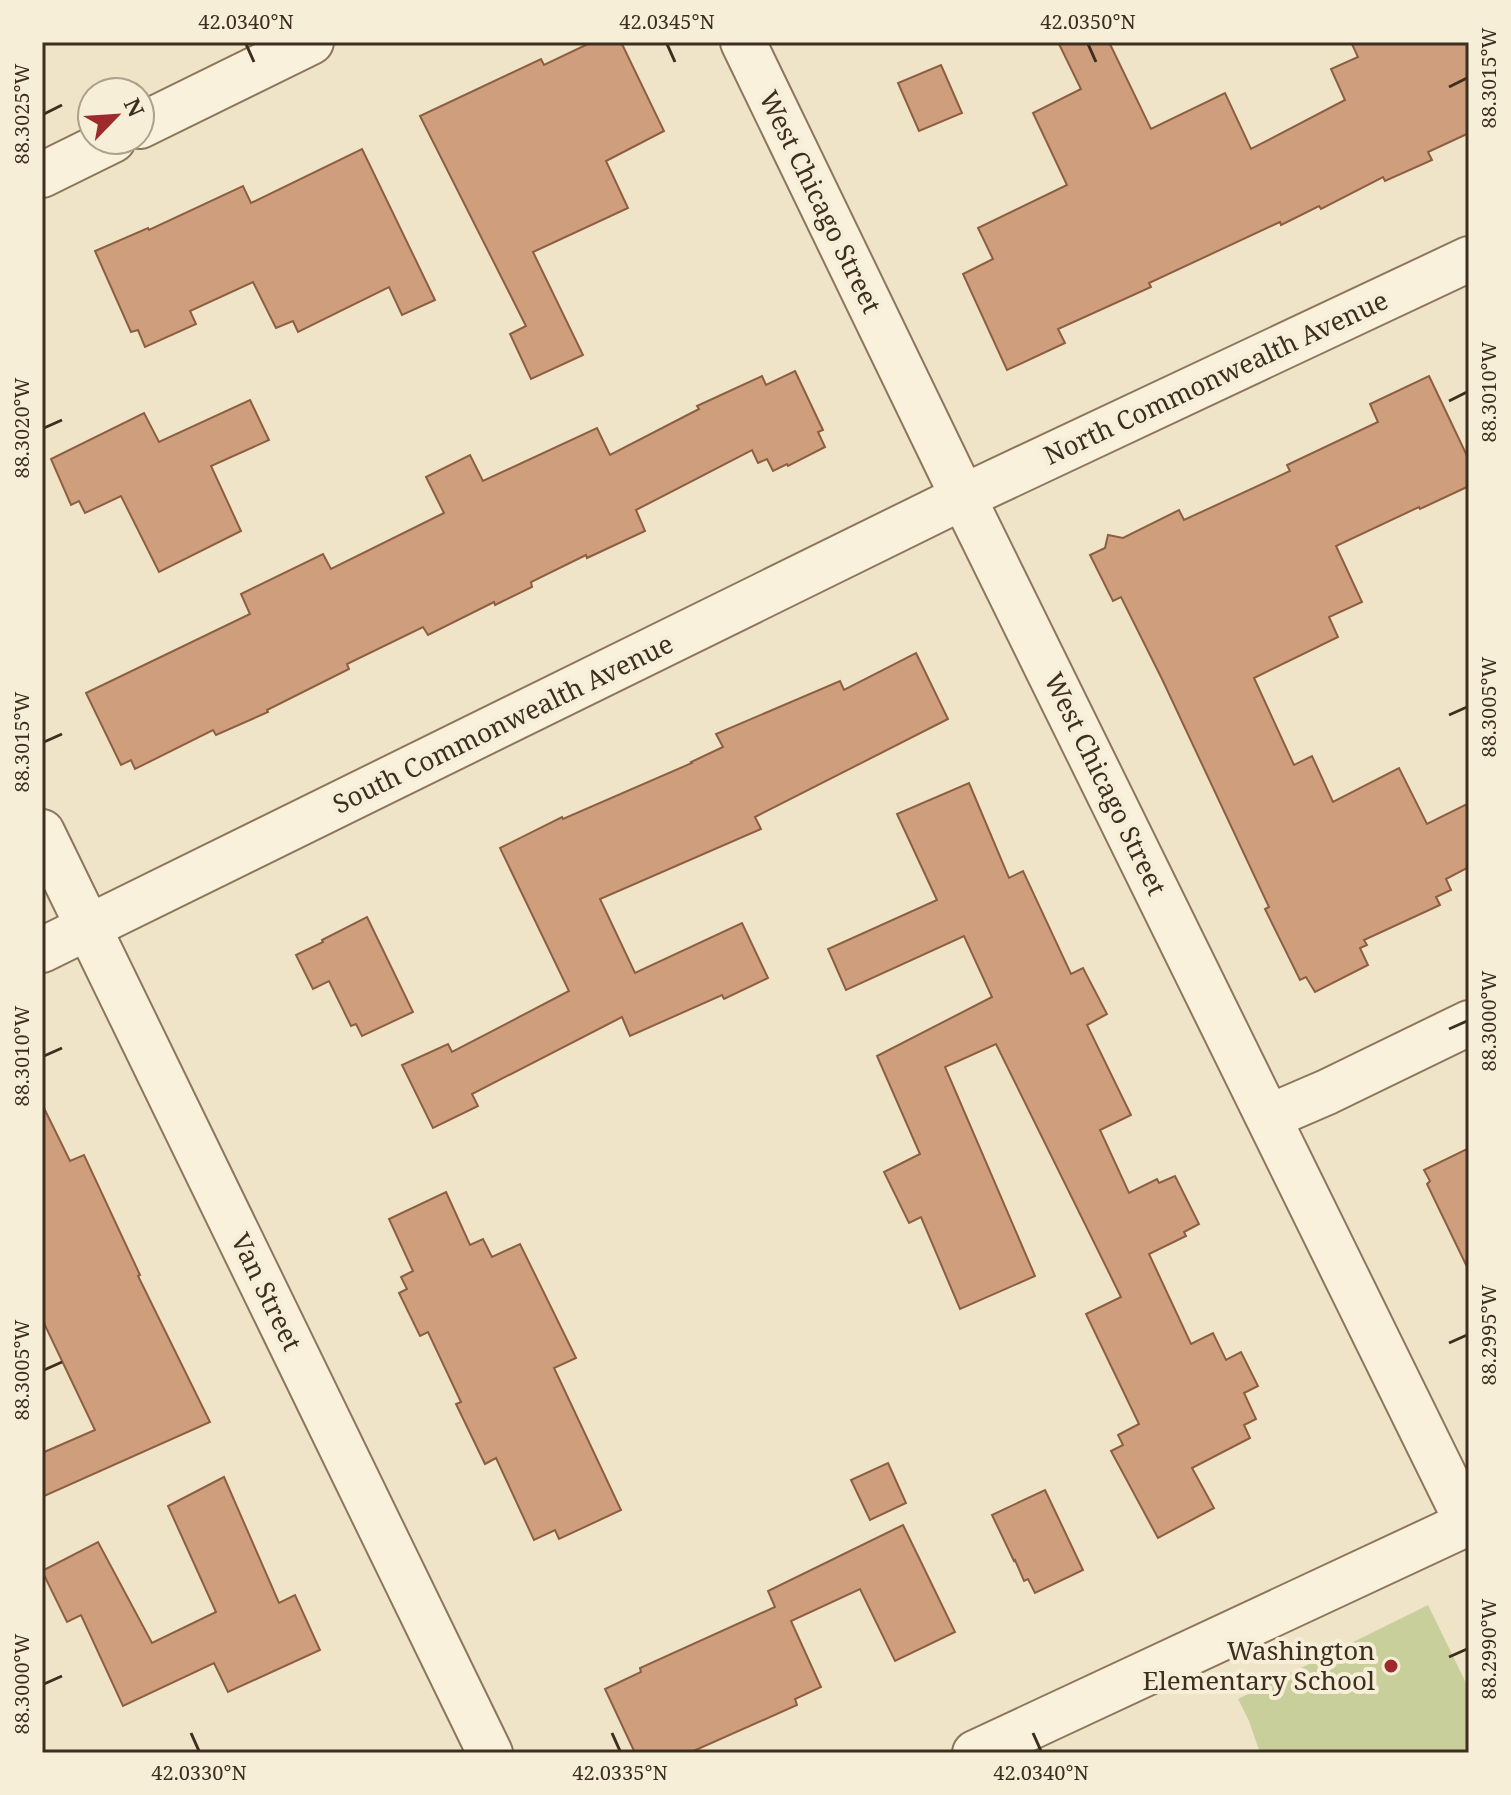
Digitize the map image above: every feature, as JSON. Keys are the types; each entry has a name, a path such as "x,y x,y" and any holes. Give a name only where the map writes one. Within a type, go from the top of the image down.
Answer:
{"street":[{"path":"156,118 311,42"},
{"name":"West Chicago Street","path":"743,42 1468,1524"},
{"path":"42,175 81,156"},
{"name":"North Commonwealth Avenue","path":"963,497 1469,259"},
{"name":"South Commonwealth Avenue","path":"42,950 963,497"},
{"name":"Van Street","path":"42,832 490,1753"},
{"path":"1269,1117 1469,1023"},
{"path":"975,1753 1468,1524"}],"green space":[{"name":"Washington Elementary School","path":"1428,1605 1469,1689 1469,1753 1260,1753 1238,1699"}],"building":[{"path":"592,42 621,42 664,131 606,161 628,208 533,252 583,355 531,379 510,334 526,326 420,116 541,59 544,65"},
{"path":"1058,42 1109,42 1151,129 1225,93 1251,149 1345,100 1331,69 1358,57 1351,42 1469,42 1469,133 1428,152 1432,160 1385,181 1383,177 1321,209 1319,206 1281,225 1280,222 1149,283 1151,287 1058,329 1065,343 1007,370 963,274 993,259 978,228 1067,185 1033,113 1081,89"},
{"path":"941,65 962,113 919,131 898,83"},
{"path":"362,149 435,300 402,315 389,287 298,332 293,321 276,328 253,282 190,311 196,324 145,347 138,330 131,332 95,251 149,230 243,186 251,203"},
{"path":"795,371 823,430 818,432 825,447 773,471 767,459 758,463 752,450 636,510 645,531 587,558 586,555 531,582 532,587 428,635 423,627 347,664 349,669 268,712 216,735 213,730 135,769 131,760 121,765 86,693 250,614 241,594 323,554 331,569 444,513 426,477 470,455 483,481 597,428 610,455 699,409 697,406 762,376 766,385"},
{"path":"1429,376 1469,460 1469,486 1336,546 1362,602 1329,617 1338,637 1254,678 1294,765 1312,756 1333,802 1399,768 1427,824 1469,803 1469,867 1446,879 1451,890 1436,897 1440,905 1364,940 1367,945 1360,948 1368,965 1315,992 1306,977 1300,980 1265,909 1269,907 1121,597 1113,601 1090,555 1105,548 1108,535 1123,538 1179,510 1184,520 1290,471 1287,465 1378,422 1370,404"},
{"path":"250,400 269,440 211,466 241,531 159,572 121,496 85,513 79,501 71,505 51,459 144,413 159,442"},
{"path":"916,653 948,719 755,817 761,829 600,899 635,973 742,923 768,978 630,1036 622,1017 472,1094 478,1106 433,1128 402,1065 448,1044 452,1052 569,991 500,848 562,817 723,747 716,734 840,681 844,690"},
{"path":"969,783 1009,878 1023,871 1071,974 1083,968 1107,1014 1087,1025 1131,1115 1100,1130 1129,1193 1157,1179 1159,1183 1175,1176 1199,1224 1184,1232 1186,1236 1149,1254 1191,1344 1213,1333 1226,1360 1241,1352 1258,1386 1244,1393 1256,1419 1244,1425 1250,1438 1192,1468 1214,1508 1158,1538 1111,1451 1123,1445 1118,1435 1139,1424 1086,1314 1121,1297 996,1044 945,1067 1035,1276 960,1309 921,1217 909,1223 884,1172 920,1154 877,1056 992,997 964,936 846,990 828,949 937,900 897,814"},
{"path":"367,917 413,1012 362,1036 356,1024 351,1026 329,981 313,989 296,955"},
{"path":"42,1104 70,1161 84,1155 138,1276 210,1422 42,1497 42,1453 95,1430 42,1319"},
{"path":"1469,1148 1469,1271 1427,1184 1430,1181 1424,1170"},
{"path":"446,1192 470,1245 483,1239 492,1257 520,1244 576,1358 554,1368 621,1510 559,1539 555,1530 534,1540 496,1458 485,1464 456,1404 461,1402 428,1332 420,1336 399,1293 407,1289 401,1277 413,1271 389,1219"},
{"path":"888,1463 906,1503 870,1520 851,1480"},
{"path":"224,1477 279,1603 295,1595 320,1650 228,1692 214,1663 123,1706 81,1615 67,1622 42,1571 98,1542 152,1643 216,1612 168,1506"},
{"path":"1045,1490 1083,1570 1035,1593 1028,1579 1024,1581 992,1515"},
{"path":"903,1525 955,1632 895,1661 860,1589 791,1621 821,1687 795,1699 797,1705 689,1753 635,1753 605,1689 641,1672 640,1668 775,1607 768,1591"}],"place":[{"name":"Washington Elementary School","path":"1391,1666"}]}
